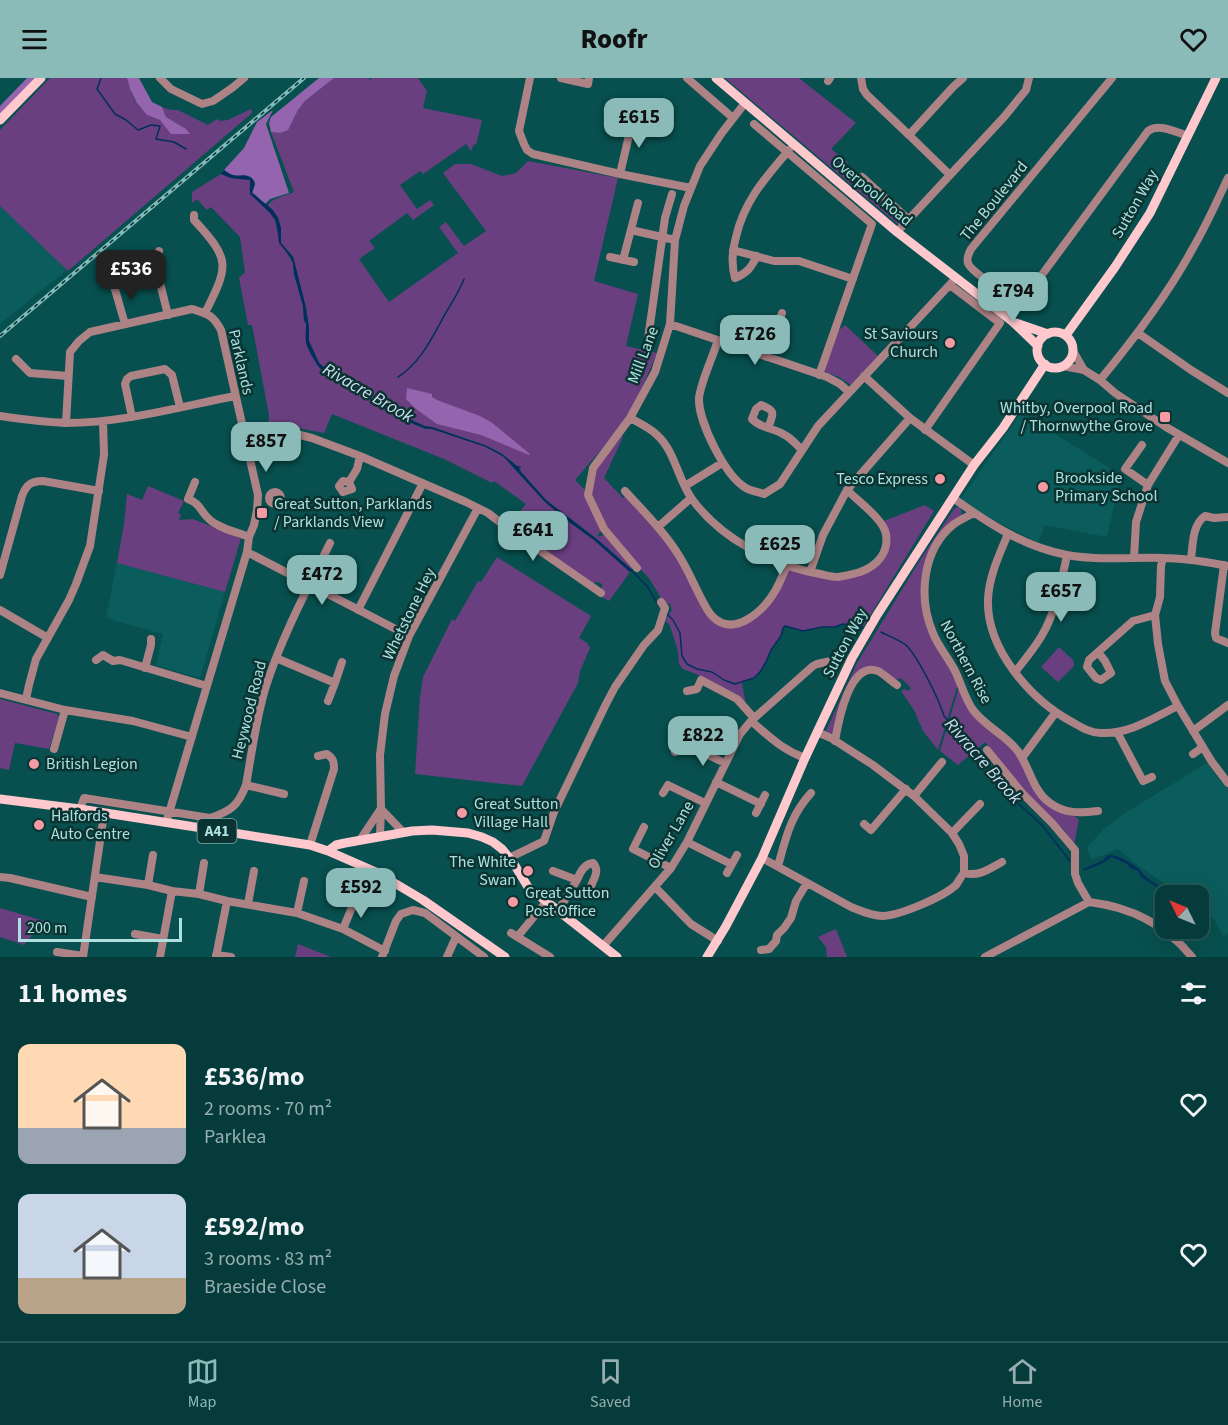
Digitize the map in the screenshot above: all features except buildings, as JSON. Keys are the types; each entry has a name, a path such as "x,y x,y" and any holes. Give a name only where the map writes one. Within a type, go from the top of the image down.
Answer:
{"main road":[{"path":"0,120 41,78"},
{"name":"Overpool Road","path":"716,78 790,148 897,232 953,281 1013,322 1038,346"},
{"name":"Sutton Way","path":"1066,335 1150,213 1216,78"},
{"name":"Overpool Road","path":"1013,322 1048,334"},
{"path":"1060,333 1066,335 1070,340 1072,357 1063,366 1057,368 1045,364 1038,355 1040,341 1048,334 1060,333"},
{"name":"Sutton Way","path":"707,957 718,941 762,858 852,658 877,615 974,465 1003,428 1045,364"},
{"name":"A41","path":"0,799 80,809 310,845 385,877 423,900 505,957"},
{"path":"328,851 336,845 403,832 432,830 468,833 482,837 502,849 528,887 617,957"}],"street":[{"path":"160,78 171,89 202,104 213,101 243,78"},
{"path":"530,78 519,131 527,150 533,154 691,188"},
{"path":"561,78 587,85"},
{"path":"687,78 733,118"},
{"path":"861,78 867,95 950,175"},
{"path":"909,135 963,78"},
{"path":"897,232 1004,117 1026,90 1029,78"},
{"name":"The Boulevard","path":"1112,78 971,249 967,262 971,268 1016,299 1027,295 1148,131 1157,127 1188,136"},
{"name":"Mill Lane","path":"637,568 604,530 588,495 593,468 630,418 655,372 670,324 675,240 681,213 700,166 745,103"},
{"path":"620,174 632,118"},
{"name":"Overpool Road","path":"754,124 790,148 872,224 853,279"},
{"path":"757,256 746,273 735,278 732,265 733,250 740,221 751,199 790,148"},
{"path":"862,177 909,220"},
{"path":"1100,380 1161,300 1195,246 1228,178"},
{"path":"647,345 665,218 672,194"},
{"path":"623,260 638,203"},
{"path":"66,423 70,352 90,332 192,309 205,313 220,283 223,260 218,248 194,220 194,215"},
{"path":"631,230 675,240"},
{"path":"733,250 774,261 799,261 853,279 819,375"},
{"path":"159,251 156,267 168,315"},
{"path":"610,257 634,262"},
{"path":"718,340 700,394 700,411 722,463 731,475 746,488 764,494 780,484 818,426 953,281 1000,322 926,429"},
{"path":"114,286 124,324"},
{"path":"655,297 671,300"},
{"name":"Parklands","path":"166,823 247,552 258,495 221,330 216,320 205,313"},
{"path":"767,357 782,313"},
{"path":"670,324 819,375 840,384 849,392"},
{"path":"1138,333 1191,370 1228,392"},
{"path":"1073,351 1084,370"},
{"path":"16,359 30,373 68,376"},
{"path":"1063,366 1084,370 1179,435 1228,463"},
{"path":"132,417 125,384 131,376 165,369 170,372 180,407"},
{"path":"864,376 910,418 974,465"},
{"path":"0,416 66,423 103,421 235,396"},
{"path":"630,418 652,431 663,441 691,498 709,518 728,534 757,552 787,565 840,577 861,571 875,564 883,556 886,547 884,527 847,490"},
{"path":"810,572 823,535 847,490 910,418"},
{"path":"26,699 36,659 72,592 90,546 104,455 103,421"},
{"path":"768,428 783,434 801,450"},
{"path":"246,440 288,432 312,438 360,456 423,483 488,513 601,593"},
{"path":"1134,558 1136,522 1148,485 1179,435"},
{"path":"1142,445 1125,469 1148,485"},
{"path":"349,482 357,469 360,456"},
{"path":"685,486 722,463"},
{"path":"0,575 22,496 29,484 36,481 99,491"},
{"path":"195,482 188,499 195,501 215,524 249,537"},
{"path":"358,610 423,483"},
{"path":"625,491 666,535 678,553 704,604 719,621 726,624 741,623 757,613 775,590 787,565"},
{"path":"258,495 269,496"},
{"path":"658,527 691,498"},
{"path":"953,498 1008,534 1040,548 1067,555 1104,559 1191,559 1226,566 1215,633 1216,638 1228,643"},
{"name":"Whetstone Hey","path":"380,836 380,755 385,714 394,676 410,636 478,508"},
{"name":"Northern Rise","path":"974,513 947,531 934,550 925,580 927,612 934,636 974,711 1017,750 1027,765 1037,790 1049,802 1071,813 1098,811"},
{"path":"1191,559 1196,526 1201,519 1205,516 1228,518"},
{"path":"1008,534 997,559 990,588 988,601 992,629 1015,672 1036,697 1056,712 1089,731 1100,733 1117,732 1139,725 1178,706"},
{"name":"Heywood Road","path":"170,812 210,818 225,813 241,798 246,785 266,688 276,658 292,619 330,543"},
{"path":"247,552 410,636"},
{"path":"1015,672 1042,636 1061,587 1067,555"},
{"path":"1163,558 1160,597 1155,615 1165,681 1212,762 1228,783"},
{"path":"509,858 544,841 554,812 615,687 644,645 658,630 665,608 661,602"},
{"path":"0,610 48,638"},
{"path":"1098,652 1133,621 1155,615"},
{"path":"145,668 151,639"},
{"path":"101,654 113,661 120,660 207,686"},
{"path":"276,658 335,683"},
{"name":"Oliver Lane","path":"603,946 671,868 687,842 740,734 752,720 813,666 831,661"},
{"path":"328,701 342,662"},
{"path":"835,741 842,705 860,675 865,671 878,671 897,685"},
{"path":"687,691 697,689 700,680 737,699 752,720 777,744 791,753 806,758"},
{"path":"0,693 65,710 126,720 192,737"},
{"path":"1193,731 1228,705"},
{"path":"54,749 65,710"},
{"path":"1022,758 1056,712"},
{"path":"675,752 686,731"},
{"path":"762,858 851,907 865,913 882,916 896,914 942,895 956,885 964,873 964,856 952,833 914,796 873,765 817,732"},
{"path":"1117,732 1140,784 1152,777"},
{"path":"681,742 725,763"},
{"path":"1193,754 1203,747"},
{"path":"987,750 1023,794 1075,850 1077,883 1089,902"},
{"path":"310,845 334,768 332,758 327,754 318,756"},
{"path":"914,796 942,762"},
{"path":"716,782 761,804"},
{"path":"663,793 668,784 705,803"},
{"path":"246,785 284,794"},
{"path":"864,824 871,830 906,789"},
{"path":"778,866 789,826 811,793"},
{"path":"756,813 765,795"},
{"path":"80,809 84,798 170,812"},
{"path":"952,833 980,804"},
{"path":"360,840 381,809 403,832"},
{"path":"57,952 83,957 104,814"},
{"path":"644,827 633,849 671,868"},
{"path":"687,842 731,864"},
{"path":"148,885 153,855"},
{"path":"727,873 737,855"},
{"path":"964,873 980,874 1002,862"},
{"path":"199,894 204,863"},
{"path":"558,910 579,873 586,865 593,863 597,871 591,886"},
{"path":"249,904 254,871"},
{"path":"553,871 577,880"},
{"path":"0,877 92,897"},
{"path":"95,877 297,913 343,929 383,954 396,921 401,915 413,910 425,913 484,957"},
{"path":"297,913 304,881"},
{"path":"761,950 769,949 778,942 777,935 791,918 796,902 807,883"},
{"path":"656,887 691,924 718,941"},
{"path":"160,957 172,891"},
{"path":"343,929 354,900"},
{"path":"226,901 216,956 231,957"},
{"path":"546,902 515,935 550,957"},
{"path":"985,957 1089,902 1108,904 1148,919 1169,934 1192,957"},
{"path":"135,934 163,939"},
{"path":"447,957 456,937"}],"shaded area":[{"path":"27,78 36,78 0,115 0,106"},
{"path":"50,78 127,78 135,100 141,108 155,118 186,129 166,117 162,107 178,110 208,125 217,119 228,120 251,109 252,113 68,271 0,206 0,130"},
{"path":"127,78 139,78 152,102 162,107 166,117 190,134 171,134 160,120 147,115 137,103"},
{"path":"319,78 334,78 305,101 288,130 280,133 271,132 269,123 271,117"},
{"path":"334,78 368,78 370,80 372,78 418,78 427,91 423,108 482,120 476,145 474,144 471,151 466,144 423,174 420,171 400,185 417,209 430,200 434,205 413,220 407,213 369,241 375,248 359,259 389,302 458,253 439,227 446,222 464,246 486,231 443,173 455,164 471,164 502,176 516,173 528,161 618,178 594,281 638,294 626,346 657,353 642,388 618,429 575,480 586,491 601,530 597,537 604,535 634,567 631,569 546,500 521,472 519,468 521,467 502,454 487,446 427,427 401,415 341,381 319,363 309,341 306,308 293,257 281,243 278,218 268,206 275,199 294,192 271,132 280,133 288,129 305,101"},
{"path":"725,78 799,78 856,123 831,149 848,162 843,171 864,188 870,186 908,220 901,227"},
{"path":"273,110 266,124 289,193 270,199 265,204 252,192 254,180 232,176 224,170 244,148 257,122"},
{"path":"224,170 236,176 245,175 252,178 255,184 252,193 273,210 278,218 281,243 293,257 306,308 309,341 319,363 341,381 401,415 424,426 487,446 522,467 519,468 521,472 546,500 598,540 631,569 630,572 544,501 504,457 486,447 410,423 373,402 362,393 333,380 323,372 306,344 306,324 293,263 279,243 276,221 250,194 250,180 231,178 221,174"},
{"path":"221,174 231,178 250,180 249,189 274,217 279,240 293,263 304,320 307,324 307,337 318,366 336,382 361,393 425,429 432,429 486,447 504,457 544,501 630,572 609,601 602,597 604,592 602,584 592,583 509,525 526,504 494,481 492,483 444,459 332,414 324,433 298,428 268,428 269,415 252,325 248,325 239,278 245,272 240,237 211,207 207,210 197,199 192,203 192,192"},
{"path":"0,206 67,270 0,324"},
{"path":"845,325 878,356 851,385 824,369 838,331"},
{"path":"407,388 432,394 432,397 437,400 480,416 491,422 530,454 481,435 437,424 406,399"},
{"name":"Brookside Primary School","path":"1021,413 1121,475 1107,537 1045,525 1038,542 995,521 960,500"},
{"path":"622,436 604,478 623,498 626,496 629,498 678,557 702,606 724,625 756,616 788,569 820,577 875,568 888,553 890,540 884,521 925,505 934,511 863,627 843,624 803,631 785,626 763,668 754,678 742,683 746,706 738,695 683,669 679,664 678,651 670,626 665,620 672,610 670,604 664,603 649,578 610,538 591,491 592,477"},
{"path":"148,486 184,501 178,513 181,514 179,520 193,519 241,538 225,592 117,563 127,494 142,500"},
{"path":"960,506 962,516 932,549 924,606 958,684 938,750 923,731 914,710 901,691 905,689 908,691 911,688 901,678 896,680 879,670 858,672 833,733 825,733 857,663 922,557 954,509"},
{"path":"497,557 591,616 579,638 590,648 580,671 578,683 522,786 415,774 423,677 452,619 455,621 478,581 481,582"},
{"path":"117,563 225,592 200,678 156,665 163,634 106,618"},
{"path":"1059,647 1073,660 1074,666 1058,682 1041,667"},
{"path":"959,687 968,707 1015,751 1030,780 1069,815 1079,820 1074,844 1063,829 1021,789 985,742 958,765 940,751"},
{"path":"0,699 57,714 59,718 49,749 15,743 9,770 0,768"},
{"path":"1207,763 1228,789 1228,933 1223,936 1214,919 1209,915 1209,885 1166,885 1118,849 1091,860 1087,847 1104,829 1122,815"},
{"path":"1108,855 1116,856 1139,869 1157,885 1141,877 1138,871 1127,864 1112,857 1084,871 1083,869 1102,861"},
{"path":"0,908 44,921 24,945 0,937"},
{"path":"836,929 847,957 827,957 826,947 818,937"},
{"path":"298,944 331,957 295,957"}],"waterway":[{"name":"Rivacre Brook","path":"101,78 97,89 115,114 138,130 151,125 160,126 156,139 174,142 186,149"},
{"path":"398,377 421,355 464,279"},
{"name":"Rivacre Brook","path":"631,570 647,586 658,604"},
{"name":"Rivracre Brook","path":"667,614 680,633 682,656 687,664 712,672 735,684 754,678 760,672 785,626 803,631 843,624 863,627"},
{"name":"Rivracre Brook","path":"881,632 903,643 911,651 928,679 944,716 998,778 1011,797 1042,825 1070,861"}],"railway":[{"path":"0,336 304,78"}],"place":[{"name":"St Saviours Church","path":"950,343"},
{"name":"Whitby, Overpool Road / Thornwythe Grove","path":"1165,417"},
{"name":"Tesco Express","path":"940,479"},
{"name":"Brookside Primary School","path":"1043,487"},
{"name":"Great Sutton, Parklands / Parklands View","path":"262,513"},
{"name":"British Legion","path":"34,764"},
{"name":"Great Sutton Village Hall","path":"462,813"},
{"name":"Halfords Auto Centre","path":"39,825"},
{"name":"The White Swan","path":"528,871"},
{"name":"Great Sutton Post Office","path":"513,902"}]}
